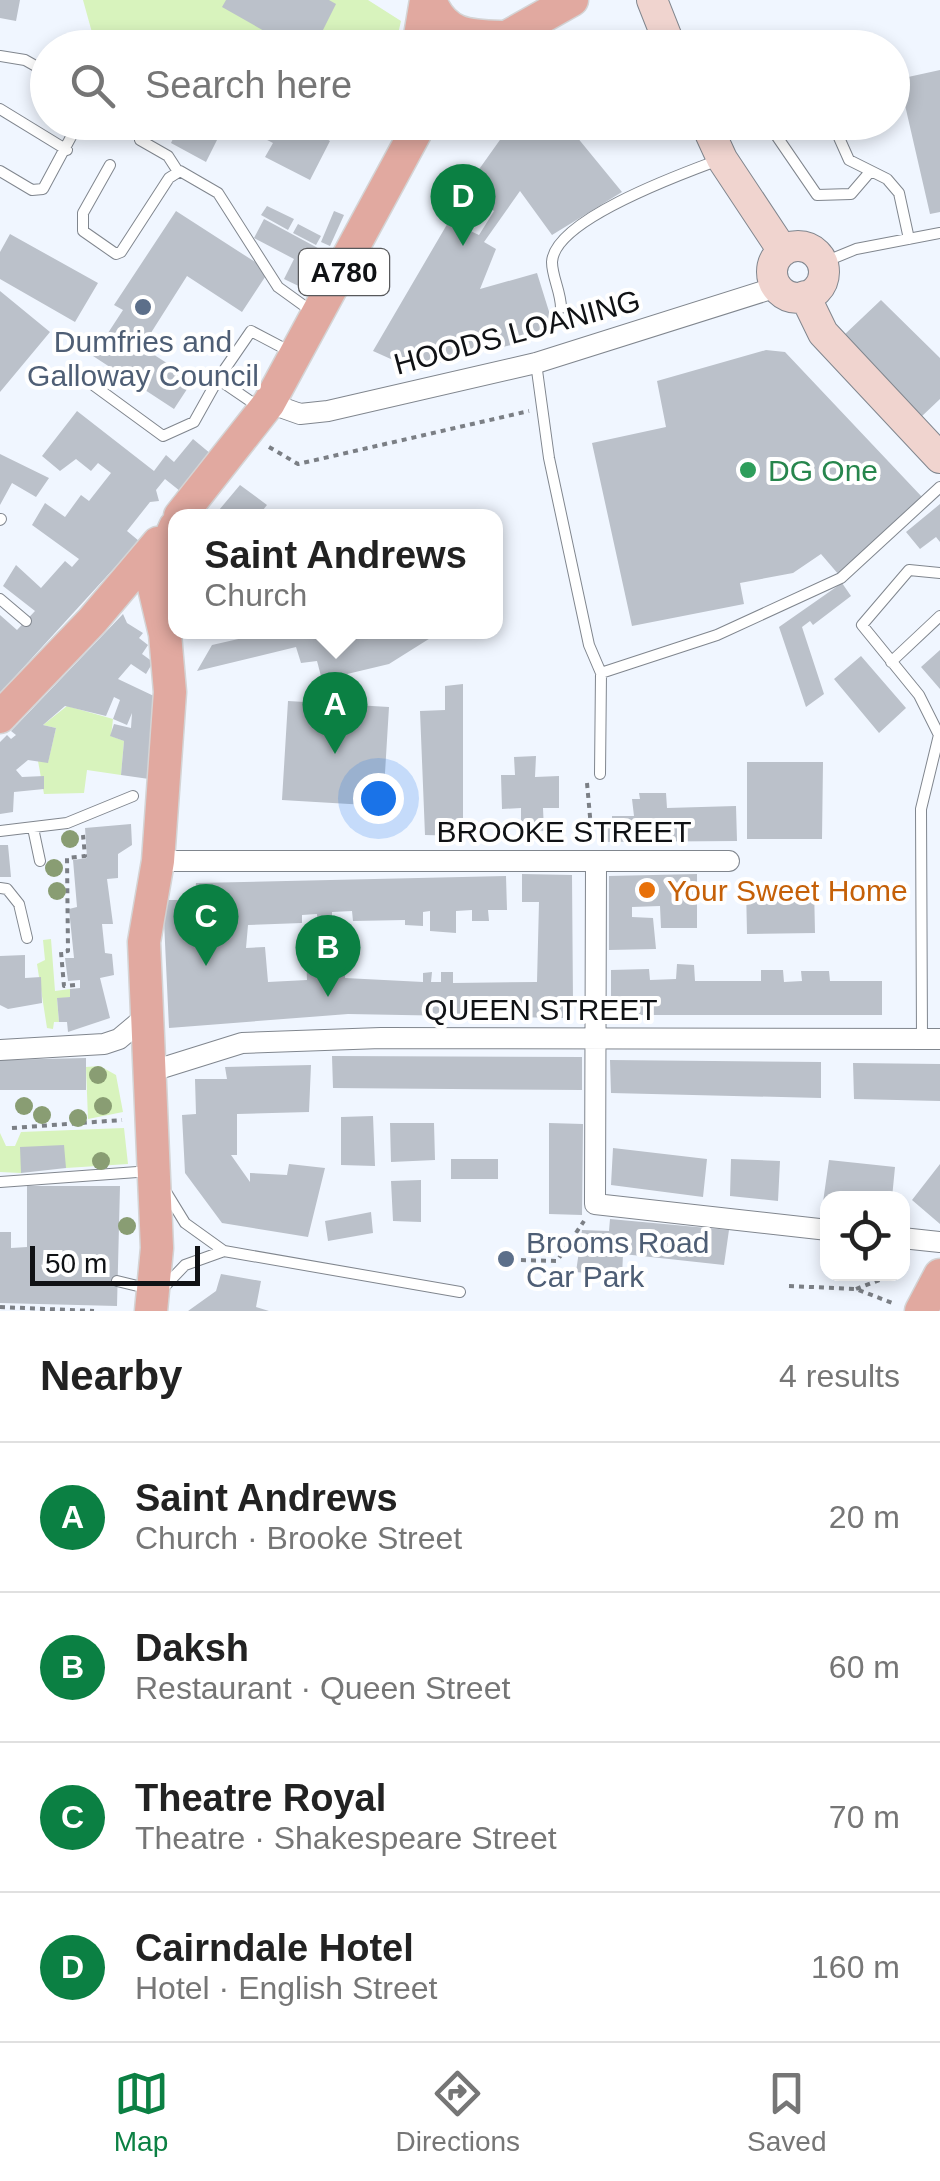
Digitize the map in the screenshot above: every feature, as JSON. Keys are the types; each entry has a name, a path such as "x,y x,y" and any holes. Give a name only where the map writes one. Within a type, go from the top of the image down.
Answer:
{"main road":[{"path":"428,0 450,30"},
{"path":"422,30 428,0"},
{"path":"516,30 572,0"},
{"name":"A780","path":"186,509 260,416 297,355 408,140"},
{"path":"92,621 168,533"},
{"path":"152,1302 157,1248 146,1073 144,942 158,861 170,692 152,579 168,541"},
{"path":"0,717 56,646 92,621 132,598 158,608"},
{"path":"910,1309 940,1276"}],"street":[{"path":"652,0 664,30"},
{"path":"713,140 783,251"},
{"path":"791,292 822,279 822,262 805,247 783,251 774,264 791,292 823,333 940,458"},
{"name":"HOODS LOANING","path":"260,416 328,411 536,363 791,292"},
{"name":"BROOKE STREET","path":"158,861 595,864 729,860"},
{"path":"595,864 595,1204 820,1229"},
{"path":"0,1050 104,1044 119,1040 145,1017"},
{"name":"QUEEN STREET","path":"146,1073 242,1043 931,1039"},
{"path":"910,1239 940,1242"}],"lane":[{"path":"0,56 30,63"},
{"path":"0,109 30,127"},
{"path":"51,140 67,150"},
{"path":"0,171 32,190 43,189 72,140"},
{"path":"140,140 168,156 177,170 218,193 278,288 319,316"},
{"path":"779,140 817,195 852,194 869,173"},
{"path":"840,140 849,160 887,179 899,193 908,239"},
{"path":"561,308 552,262 560,242 642,188 722,159"},
{"path":"110,164 81,221 83,231 116,254 177,170"},
{"path":"822,262 856,249 940,233"},
{"path":"85,378 163,436 194,422 251,330 297,355"},
{"path":"536,363 549,458 589,645 601,673 600,774"},
{"path":"218,379 260,416"},
{"path":"601,673 717,635 840,578 940,487"},
{"path":"931,1039 921,809 939,735 919,695 862,625 909,570 940,573"},
{"path":"0,600 26,621"},
{"path":"891,662 940,616"},
{"path":"0,831 80,818 133,796"},
{"path":"34,828 40,861"},
{"path":"0,888 7,889 19,904 28,938"},
{"path":"0,1182 154,1171 185,1223 224,1251 460,1292"},
{"path":"118,1281 152,1302 168,1279 185,1264 224,1251"}],"path":[{"path":"260,416 298,464 543,407"},
{"path":"595,864 586,778 600,774"},
{"path":"75,985 64,986 61,952 68,951 64,905 71,904 67,858 85,856 80,818"},
{"path":"12,1128 121,1120"},
{"path":"521,1260 556,1262 595,1204"},
{"path":"856,1289 877,1281"},
{"path":"790,1286 856,1289 910,1309"},
{"path":"0,1307 94,1311"}],"green space":[{"path":"83,0 368,0 401,21 399,30 91,30"},
{"path":"67,706 113,719 111,736 124,741 121,775 87,770 84,793 44,794 38,761 48,762 56,728 43,725"},
{"path":"51,939 55,991 70,989 70,997 57,999 59,1022 54,1022 53,1029 47,1028 37,964 45,960 43,940"},
{"path":"100,1066 116,1075 123,1112 88,1119 86,1067"},
{"path":"124,1128 128,1164 66,1168 21,1147 21,1173 0,1172 0,1133 6,1146 15,1146 21,1132"}],"building":[{"path":"0,0 20,0 16,21 0,18"},
{"path":"226,0 329,0 336,4 323,30 262,30 222,7"},
{"path":"940,70 940,212 930,214 910,127 910,77"},
{"path":"172,140 217,140 206,162 171,143"},
{"path":"267,140 330,141 310,180 265,157 273,143"},
{"path":"500,140 579,140 622,192 552,235 520,191 484,242 496,249 480,289 537,273 556,334 413,369 373,351 449,221 479,235 494,211 465,189"},
{"path":"267,206 294,219 288,230 261,215"},
{"name":"Dumfries and Galloway Council","path":"176,211 269,271 242,312 187,276 142,347 193,380 174,409 93,356 123,310 114,305"},
{"path":"334,211 344,215 330,246 321,242"},
{"path":"264,219 327,253 309,291 284,279 294,259 254,238"},
{"path":"298,224 321,236 316,245 293,233"},
{"path":"10,234 98,283 75,322 0,279 0,252"},
{"path":"0,291 50,332 0,392"},
{"path":"881,300 940,358 940,399 921,417 843,336"},
{"name":"DG One","path":"766,350 785,352 922,497 839,575 821,554 793,573 740,583 744,604 632,626 592,443 666,427 657,381"},
{"path":"77,411 154,471 166,455 174,462 193,439 211,454 180,491 165,479 156,490 159,501 150,502 127,531 139,541 0,693 0,615 17,630 35,611 3,586 16,565 41,588 65,561 72,567 79,559 32,525 45,503 65,517 81,495 89,501 111,473 98,463 91,471 76,459 60,471 42,456"},
{"path":"0,454 49,478 36,497 12,483 0,505"},
{"path":"240,485 267,505 264,509 220,509"},
{"path":"940,504 940,542 936,537 920,549 906,532"},
{"path":"842,583 851,596 813,625 810,621 802,627 824,694 806,707 779,627"},
{"path":"123,614 127,623 143,633 139,638 148,645 142,654 153,662 146,674 131,664 118,679 156,697 149,779 121,775 124,741 110,736 114,724 131,728 132,713 127,725 113,719 120,700 114,697 106,716 65,706 43,725 56,728 48,763 28,760 16,770 22,777 44,776 44,789 14,792 13,812 0,814 0,742 7,735 11,739 16,735 11,731"},
{"path":"238,639 429,639 389,664 322,680 317,661 301,663 296,647 197,671 212,645"},
{"path":"940,650 940,689 921,667"},
{"path":"861,656 906,708 879,733 834,679"},
{"path":"463,684 463,836 425,835 420,711 445,710 445,686"},
{"path":"288,701 389,707 383,806 282,800"},
{"path":"536,756 535,777 559,776 559,808 543,808 544,831 521,829 521,808 502,809 501,775 515,775 514,757"},
{"path":"747,762 823,762 822,839 747,839"},
{"path":"639,793 666,793 667,808 736,806 737,841 601,842 601,824 612,823 612,816 634,816 632,799 640,799"},
{"path":"131,824 132,845 118,854 118,878 107,879 113,924 102,924 105,953 112,954 114,975 100,978 110,1018 68,1032 67,1022 59,1022 57,998 70,997 70,989 80,988 80,980 68,981 65,958 74,958 69,909 77,907 73,860 87,858 85,828"},
{"path":"0,845 8,845 11,877 0,877"},
{"path":"522,874 572,875 573,1004 565,1018 348,1014 169,1028 163,900 194,900 196,883 506,876 507,910 488,910 489,921 472,921 472,910 456,911 456,933 430,931 430,911 423,912 423,926 405,925 405,920 353,921 352,911 332,912 332,930 318,930 317,914 302,915 302,923 248,925 246,948 265,947 268,982 307,980 306,954 345,951 345,978 423,982 423,973 432,972 431,982 441,982 441,972 453,972 453,983 537,982 539,902 522,902","holes":["222,904 224,934 185,937 185,932 208,931 208,905"]},
{"path":"697,874 697,928 661,928 660,906 632,907 632,917 653,918 656,949 609,950 609,876"},
{"path":"814,886 815,933 747,934 746,887"},
{"path":"25,955 25,978 41,977 42,1003 8,1009 0,1005 0,956"},
{"path":"677,964 694,965 695,981 761,981 761,970 783,970 784,982 802,981 801,971 829,971 830,981 882,981 882,1015 611,1015 611,970 649,969 650,980 676,979"},
{"path":"332,1056 582,1057 582,1090 333,1088"},
{"path":"86,1058 86,1090 0,1090 0,1060"},
{"path":"610,1060 821,1062 821,1098 611,1093"},
{"path":"853,1063 940,1064 940,1101 854,1099"},
{"path":"311,1065 309,1112 237,1114 237,1155 231,1155 250,1182 250,1173 287,1175 289,1164 325,1168 308,1237 222,1223 185,1173 182,1115 196,1114 195,1079 227,1079 225,1067"},
{"path":"373,1116 375,1166 341,1165 341,1117"},
{"path":"390,1123 434,1123 435,1160 391,1162"},
{"path":"549,1123 583,1124 582,1215 549,1214"},
{"path":"64,1145 66,1168 21,1173 20,1147"},
{"path":"613,1148 707,1159 703,1197 611,1185"},
{"path":"451,1159 498,1159 498,1179 451,1179"},
{"path":"731,1159 780,1161 778,1201 730,1196"},
{"path":"829,1160 895,1167 893,1191 825,1191"},
{"path":"940,1164 940,1224 912,1200"},
{"path":"421,1180 421,1222 393,1221 391,1181"},
{"path":"27,1186 120,1186 117,1306 0,1303 0,1232 11,1232 11,1248 27,1247"},
{"path":"371,1212 373,1233 328,1241 325,1221"},
{"path":"610,1219 729,1230 724,1265 623,1254 622,1277 576,1272 582,1230 609,1231"},
{"path":"221,1274 261,1281 256,1307 269,1311 188,1311 216,1291"}],"place":[{"name":"Cairndale Hotel","path":"463,246"},
{"name":"Dumfries and Galloway Council","path":"143,307"},
{"name":"DG One","path":"748,470"},
{"name":"Saint Andrews","path":"335,754"},
{"name":"Your Sweet Home","path":"647,890"},
{"name":"Theatre Royal","path":"206,966"},
{"name":"Daksh","path":"328,997"},
{"name":"Brooms Road Car Park","path":"506,1259"}]}
